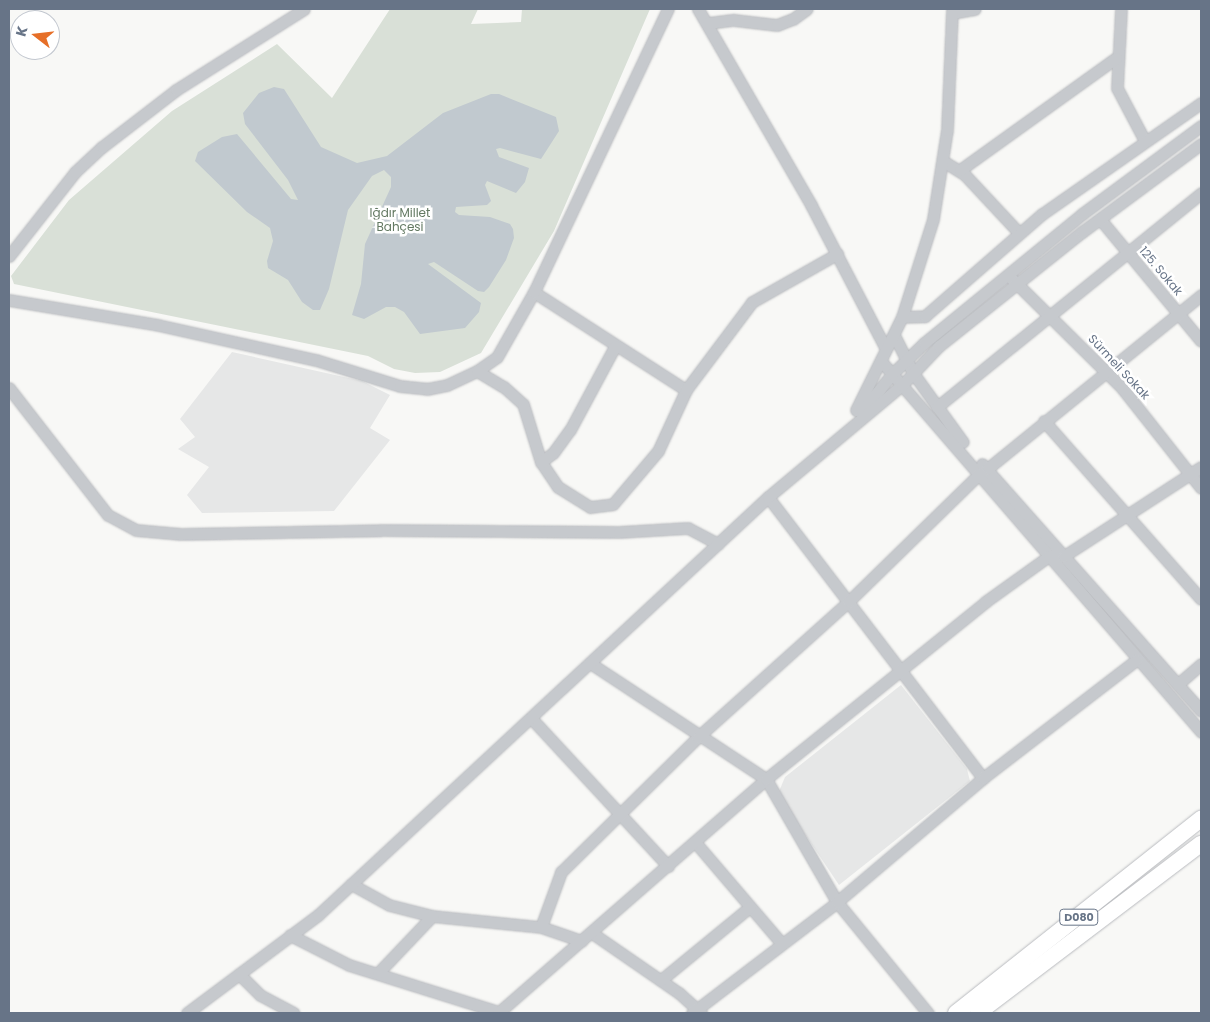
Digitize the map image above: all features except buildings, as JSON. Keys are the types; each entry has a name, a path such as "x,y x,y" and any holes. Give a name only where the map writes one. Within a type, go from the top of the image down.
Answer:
{"highway":[{"name":"D080","path":"956,1013 1201,819"},
{"name":"D080","path":"978,1013 1201,844"}],"street":[{"path":"9,256 75,172 102,147 176,90 304,9"},
{"path":"9,300 158,325 316,360 400,386 427,389 447,385 477,371 497,357 534,292 668,9"},
{"path":"698,9 708,23 837,254 886,349"},
{"path":"708,23 734,20 777,24 792,20 807,9"},
{"path":"848,428 902,317 933,219 948,130 952,11 975,9"},
{"path":"1121,9 1116,58 1117,88 1145,140"},
{"path":"960,170 1116,58"},
{"path":"902,317 924,316 1019,233 1145,140 1201,103"},
{"path":"848,428 892,374 906,360 1007,274 1201,126"},
{"path":"187,1013 290,935 351,884 768,497 848,428 902,385 940,346 1016,284 1201,144"},
{"path":"943,161 960,170 1019,233"},
{"path":"937,407 1201,193"},
{"name":"125. Sokak","path":"1100,219 1201,341"},
{"path":"477,371 504,386 523,404 541,462 558,487 590,507 614,504 658,450 686,390 752,302 837,254"},
{"name":"Sürmeli Sokak","path":"1007,274 1106,371 1197,470 1201,488"},
{"path":"534,292 686,390"},
{"path":"541,927 561,872 698,737 849,601 984,471 1201,295"},
{"path":"894,335 913,374 1048,556 1136,660 1201,732"},
{"path":"541,462 553,453 570,430 615,346"},
{"path":"881,361 1064,556 1201,711"},
{"path":"9,388 108,515 136,530 181,534 381,530 619,532 688,528 718,544"},
{"path":"1044,421 1201,599"},
{"path":"290,935 349,965 499,1013 766,779 900,669 1048,556 1064,556 1197,470"},
{"path":"768,497 983,778"},
{"path":"592,933 661,980 696,1012 837,902 983,778 1136,660"},
{"path":"590,664 698,737 766,779 837,902 928,1013"},
{"path":"1178,684 1201,664"},
{"path":"531,718 621,813 668,866"},
{"path":"694,842 782,944"},
{"path":"351,884 389,905 432,916 541,927 582,941"},
{"path":"661,980 750,907"},
{"path":"378,973 432,916"},
{"path":"239,974 260,995 294,1013"}],"shaded area":[{"path":"274,87 284,89 321,147 357,163 387,156 443,113 491,94 499,94 556,117 559,131 541,159 500,148 496,149 499,157 529,168 525,182 516,193 487,181 485,185 491,201 487,205 456,207 455,212 459,215 490,217 510,224 513,229 514,238 506,260 489,287 484,292 478,291 434,262 428,264 481,303 479,312 465,328 420,334 404,312 395,307 386,307 364,319 352,315 361,284 365,244 391,187 391,177 384,170 372,176 348,210 329,289 320,310 313,310 302,302 288,280 268,268 267,261 273,241 270,228 247,212 195,161 198,152 222,137 237,134 291,199 298,200 288,180 245,124 243,113 259,93"},
{"path":"232,352 362,381 390,395 370,428 390,440 334,511 202,513 187,495 209,467 178,449 195,437 180,419"},
{"path":"901,685 967,769 970,781 839,885 778,794 785,777"}],"green space":[{"name":"Iğdır Millet Bahçesi","path":"390,9 478,9 471,24 521,22 522,9 650,9 554,231 481,353 440,372 415,373 394,369 368,356 14,284 11,276 69,200 172,111 277,44 332,98"}]}
